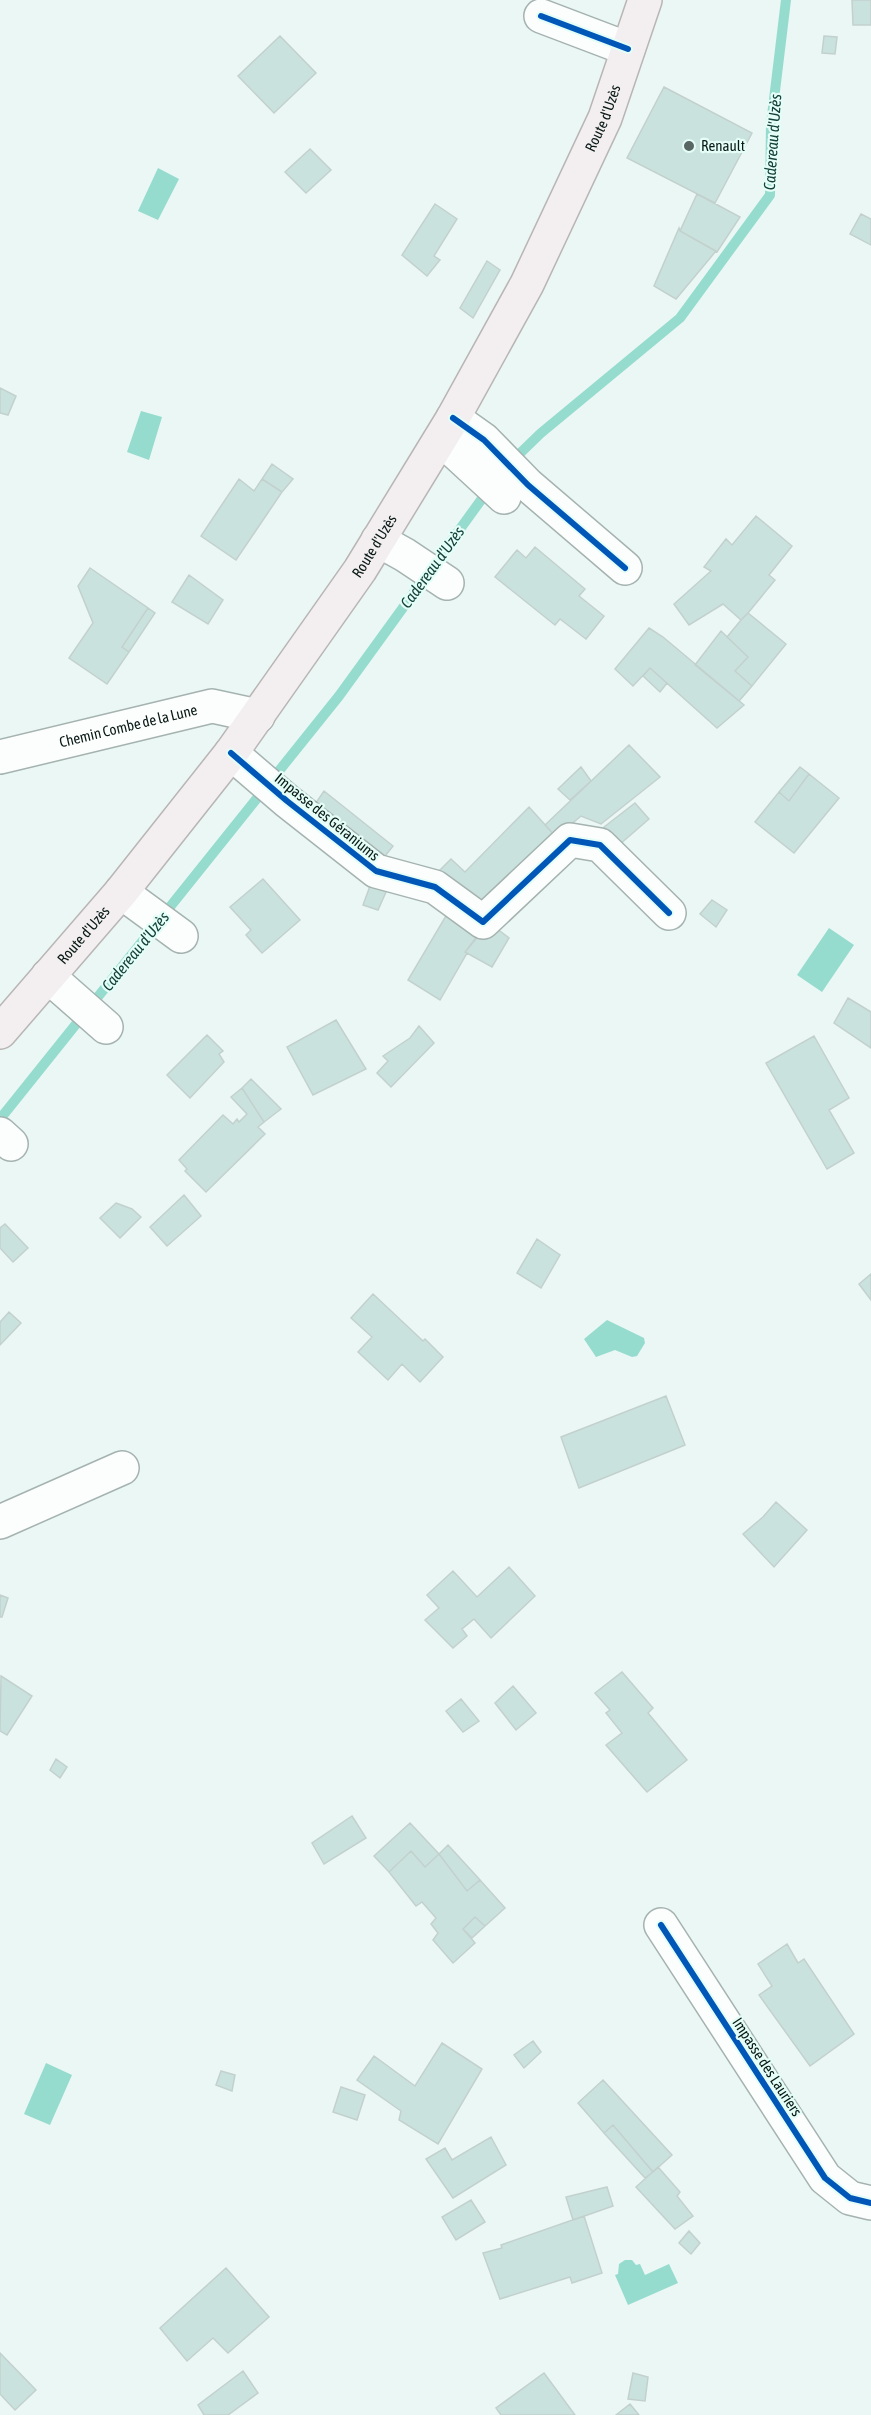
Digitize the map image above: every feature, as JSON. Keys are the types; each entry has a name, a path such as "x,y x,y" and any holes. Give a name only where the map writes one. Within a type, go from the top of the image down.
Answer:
{"main road":[{"name":"Route d'Uzès","path":"0,1032 59,986 239,760 258,716 360,570 392,547 447,428 527,284 605,118 645,0"}],"street":[{"path":"541,16 628,49"},
{"path":"447,428 484,440 516,491"},
{"path":"447,428 478,473 516,491 625,568"},
{"path":"392,547 447,582"},
{"name":"Chemin Combe de la Lune","path":"0,757 212,706 258,716"},
{"name":"Impasse des Géraniums","path":"239,760 376,871 435,887 483,922 570,840 600,845 669,913"},
{"path":"130,898 181,936"},
{"path":"59,986 106,1027"},
{"path":"0,1522 122,1468"},
{"name":"Impasse des Lauriers","path":"661,1925 825,2178 850,2198 871,2203"}],"shaded area":[{"path":"158,168 179,179 158,220 138,211"},
{"path":"141,411 162,417 149,460 127,452"},
{"path":"829,928 854,945 822,992 797,975"},
{"path":"607,1320 644,1338 645,1343 637,1356 632,1357 615,1350 596,1357 584,1339"},
{"path":"46,2063 72,2075 50,2125 24,2114"},
{"path":"625,2260 632,2260 636,2265 640,2264 645,2275 669,2264 678,2283 628,2305 615,2275 618,2274 619,2264"}],"building":[{"path":"852,0 871,0 871,25 853,25"},
{"path":"280,36 316,73 274,113 238,76"},
{"path":"824,36 837,37 835,54 822,53"},
{"name":"Renault","path":"664,87 752,133 715,203 627,158"},
{"path":"310,149 331,170 306,193 285,172"},
{"path":"697,194 740,217 717,252 680,231"},
{"path":"435,204 457,219 434,256 440,260 427,276 402,255"},
{"path":"861,214 871,219 871,245 850,234"},
{"path":"679,228 680,231 716,251 676,299 654,286"},
{"path":"487,261 500,270 473,318 460,308"},
{"path":"0,388 16,396 8,415 0,413"},
{"path":"272,464 293,479 282,492 262,479"},
{"path":"239,479 254,491 262,479 282,492 236,560 201,536"},
{"path":"756,516 792,546 769,575 775,580 741,620 723,604 689,625 674,604 711,571 704,567 726,539 732,545"},
{"path":"535,547 585,589 579,596 604,616 586,639 560,619 555,625 495,577 517,550 526,558"},
{"path":"90,568 148,608 122,647 129,652 107,684 69,658 93,623 78,586"},
{"path":"189,575 223,600 208,624 172,602"},
{"path":"148,608 155,613 129,652 122,647"},
{"path":"748,613 786,644 752,686 735,671 748,657 727,637"},
{"path":"649,628 663,637 744,705 717,728 650,668 633,686 615,669"},
{"path":"721,631 748,657 735,671 752,686 739,701 695,665"},
{"path":"650,668 667,683 660,692 643,676"},
{"path":"629,745 660,777 601,824 581,816 556,837 545,825"},
{"path":"581,767 591,781 570,800 558,789"},
{"path":"800,767 809,774 789,801 779,792"},
{"path":"809,774 839,798 794,853 755,822 779,792 789,801"},
{"path":"324,791 393,846 381,861 313,807"},
{"path":"635,803 649,819 619,845 604,827"},
{"path":"529,807 556,837 481,910 439,871 451,859 465,872"},
{"path":"373,878 390,883 378,910 363,905"},
{"path":"263,879 300,920 262,953 246,935 251,930 230,907"},
{"path":"712,900 727,910 716,927 700,914"},
{"path":"450,909 482,932 465,952 467,953 440,1000 408,980"},
{"path":"488,922 509,938 492,967 465,952"},
{"path":"848,998 871,1012 871,1048 834,1023"},
{"path":"336,1020 366,1069 313,1095 287,1047"},
{"path":"419,1026 434,1043 391,1087 377,1073 388,1061 383,1056 410,1038"},
{"path":"207,1035 223,1051 219,1054 224,1062 190,1098 167,1075"},
{"path":"814,1036 849,1098 829,1110 854,1153 827,1169 766,1063"},
{"path":"251,1079 281,1109 264,1122 242,1088"},
{"path":"242,1088 264,1122 258,1127 265,1134 206,1192 185,1171 187,1169 179,1160 223,1115 233,1124 237,1119 239,1122 247,1114 231,1097"},
{"path":"184,1195 201,1216 167,1246 150,1227"},
{"path":"116,1203 132,1209 141,1217 120,1238 100,1218"},
{"path":"5,1224 28,1248 13,1262 0,1248 0,1228"},
{"path":"537,1239 560,1255 541,1288 517,1273"},
{"path":"871,1274 871,1300 859,1284"},
{"path":"373,1294 443,1357 420,1382 402,1364 388,1380 358,1352 372,1337 351,1318"},
{"path":"9,1312 21,1323 0,1345 0,1322"},
{"path":"666,1396 685,1445 579,1488 561,1437"},
{"path":"776,1502 807,1530 774,1567 743,1534"},
{"path":"509,1567 535,1596 491,1638 474,1619 462,1629 467,1636 453,1648 425,1620 439,1608 427,1595 453,1571 477,1597"},
{"path":"0,1595 8,1598 2,1617 0,1617"},
{"path":"622,1672 653,1708 648,1713 687,1760 647,1792 606,1745 622,1733 606,1713 610,1710 595,1693"},
{"path":"1,1676 32,1696 7,1735 0,1731"},
{"path":"513,1686 536,1713 516,1730 495,1703"},
{"path":"461,1699 479,1721 463,1732 446,1711"},
{"path":"56,1759 67,1767 60,1778 50,1770"},
{"path":"352,1816 366,1838 324,1864 312,1843"},
{"path":"410,1823 439,1854 425,1867 411,1851 389,1872 374,1856"},
{"path":"448,1845 480,1880 467,1891 439,1854"},
{"path":"411,1851 425,1867 439,1854 467,1891 480,1880 505,1908 485,1926 475,1917 463,1929 475,1943 453,1963 433,1940 438,1933 431,1924 436,1918 422,1902 416,1906 389,1872"},
{"path":"475,1917 485,1926 472,1938 463,1929"},
{"path":"787,1944 798,1963 804,1959 854,2034 810,2066 759,1995 772,1986 758,1964"},
{"path":"533,2041 541,2052 524,2068 514,2055"},
{"path":"442,2043 482,2069 438,2144 399,2120 401,2111 357,2080 374,2056 415,2086"},
{"path":"221,2071 235,2075 232,2091 216,2085"},
{"path":"603,2080 672,2155 653,2172 613,2125 604,2133 578,2103"},
{"path":"341,2087 365,2095 357,2120 333,2112"},
{"path":"613,2125 653,2172 645,2178 604,2133"},
{"path":"491,2137 506,2165 453,2198 426,2159 445,2148 452,2160"},
{"path":"658,2167 680,2192 677,2196 693,2216 675,2229 636,2187"},
{"path":"607,2187 613,2206 573,2220 566,2197"},
{"path":"471,2200 485,2222 456,2240 442,2217"},
{"path":"584,2216 602,2273 572,2283 570,2277 500,2299 483,2253 502,2248 501,2245"},
{"path":"689,2231 700,2243 691,2254 679,2243"},
{"path":"226,2268 269,2317 228,2353 213,2338 187,2361 160,2328"},
{"path":"0,2353 36,2390 15,2410 0,2394"},
{"path":"243,2371 258,2393 228,2415 204,2415 198,2405"},
{"path":"544,2373 575,2415 501,2415 496,2408"},
{"path":"633,2373 648,2377 645,2401 628,2399"},
{"path":"630,2404 639,2415 616,2415"}],"waterway":[{"name":"Cadereau d'Uzès","path":"510,463 541,433 680,318 770,195 771,124 786,0"},
{"name":"Cadereau d'Uzès","path":"0,1119 339,696 489,489"}],"cycle path":[{"path":"541,16 628,49"},
{"path":"453,418 484,440 528,485 625,568"},
{"path":"231,753 287,801 376,871 435,887 483,922 570,840 600,845 669,913"},
{"path":"661,1925 825,2178 850,2198 871,2203"}],"place":[{"name":"Renault","path":"689,146"}]}
